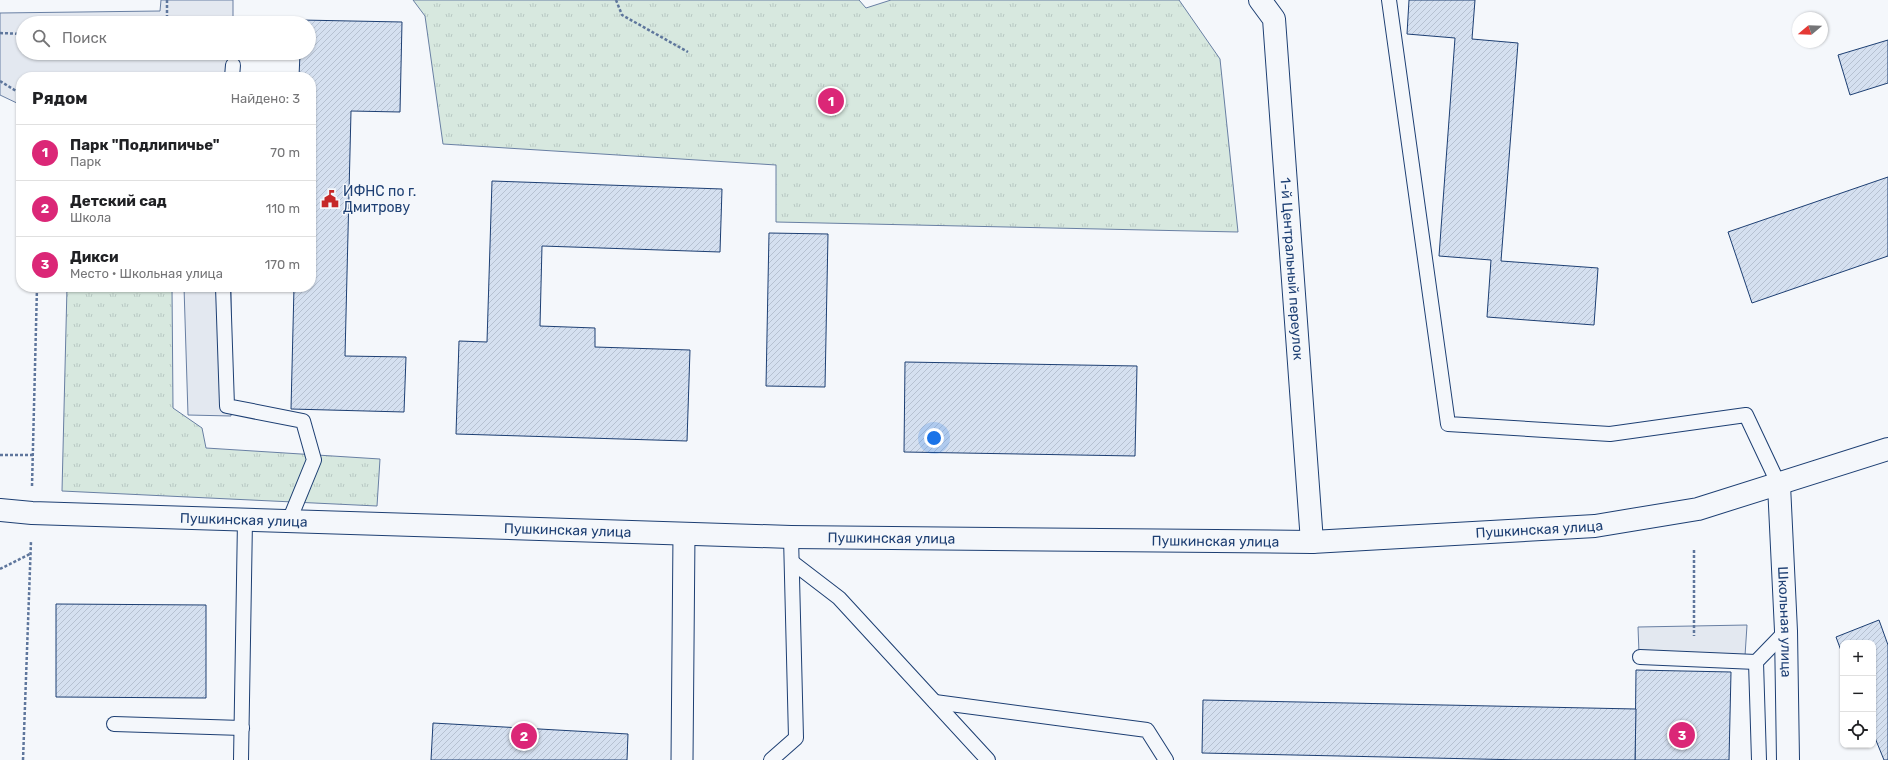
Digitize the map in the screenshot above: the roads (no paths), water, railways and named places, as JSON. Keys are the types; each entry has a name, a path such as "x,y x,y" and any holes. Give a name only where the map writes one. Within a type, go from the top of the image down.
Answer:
{"street":[{"name":"1-й Центральный переулок","path":"1260,0 1274,19 1312,542"},
{"name":"Пушкинская улица","path":"0,510 245,520 791,537 1312,542 1595,526 1698,509 1778,485 1888,449"},
{"name":"Школьная улица","path":"1778,485 1786,631 1788,760"},
{"path":"682,760 684,534"}],"lane":[{"path":"1389,0 1448,424 1610,434 1746,415 1778,485"},
{"path":"223,292 227,406 303,421 314,460 290,521"},
{"path":"241,760 245,520"},
{"path":"771,760 796,738 791,537"},
{"path":"792,562 839,598 988,760"},
{"path":"1759,760 1756,662 1786,631"},
{"path":"1640,657 1756,662"},
{"path":"934,702 1147,730 1166,760"},
{"path":"114,724 242,728"}],"place":[{"name":"Парк \"Подлипичье\"","path":"831,101"},
{"name":"ИФНС по г. Дмитрову","path":"330,199"},
{"name":"Дикси","path":"1682,735"},
{"name":"Детский сад","path":"524,736"}]}
